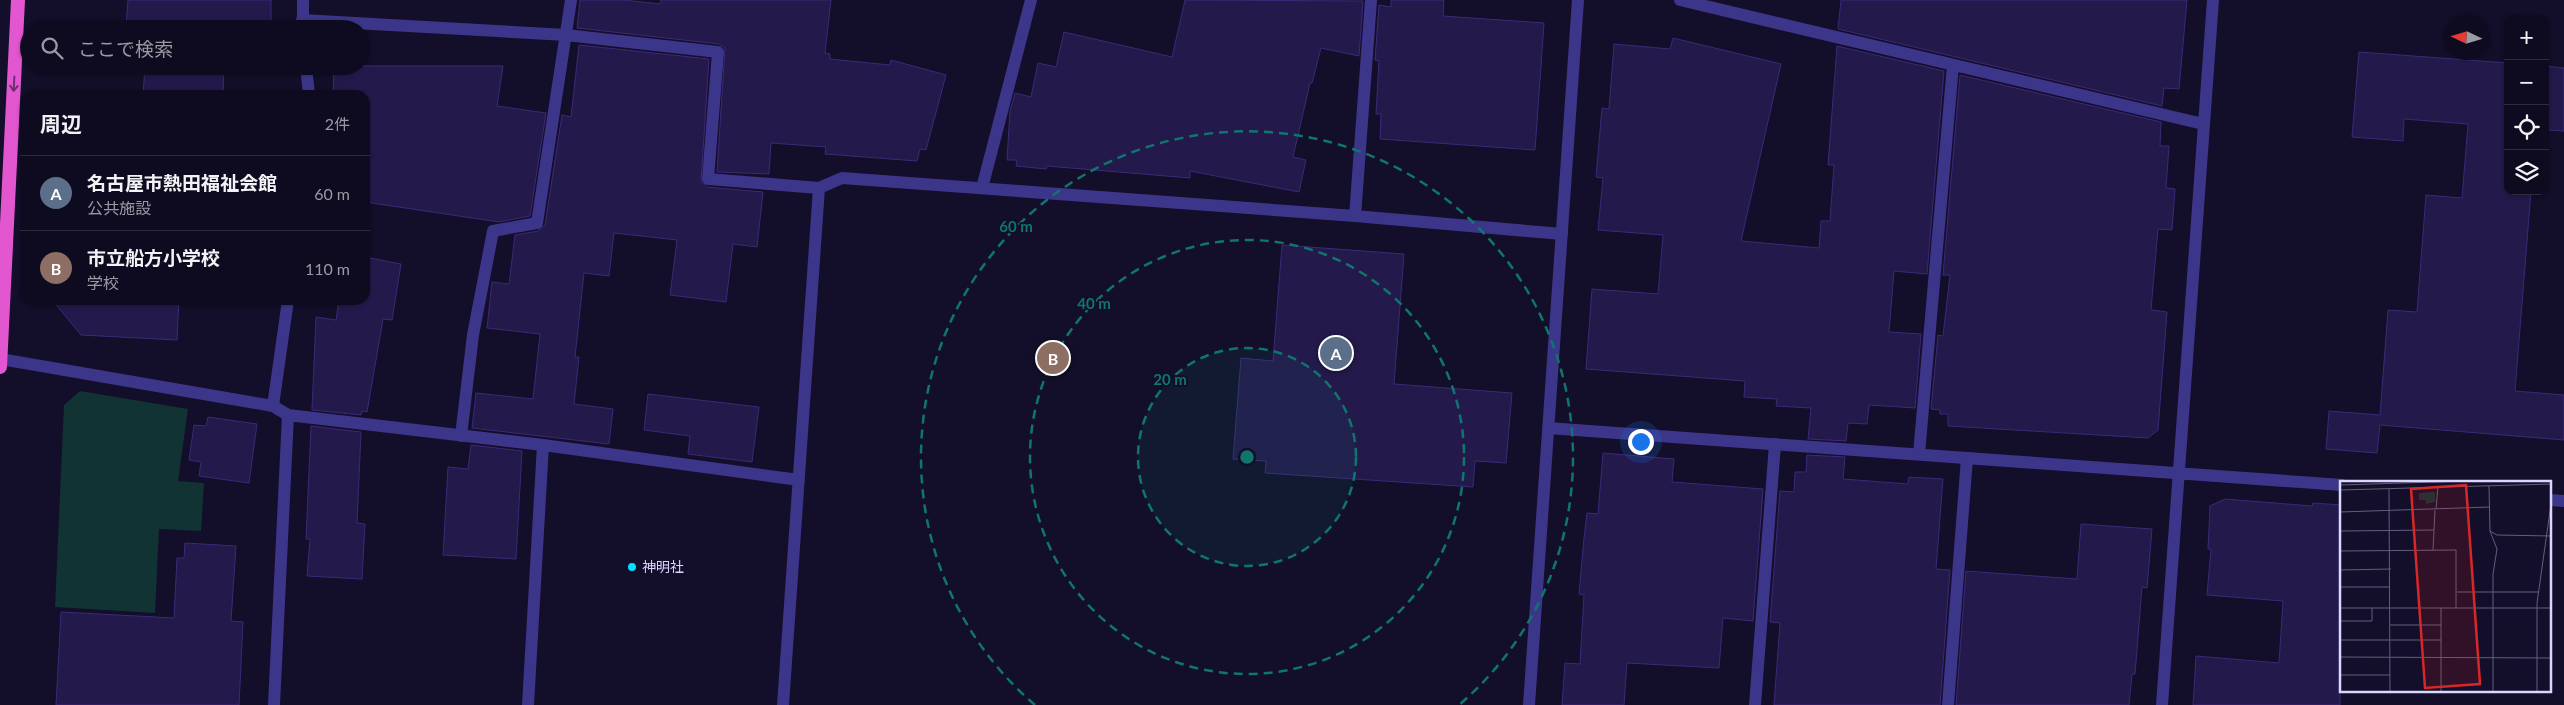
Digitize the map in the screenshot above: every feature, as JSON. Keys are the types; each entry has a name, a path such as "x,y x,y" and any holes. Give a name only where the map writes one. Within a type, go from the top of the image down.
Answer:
{"highway":[{"path":"0,367 18,0"}],"street":[{"path":"302,20 303,0"},
{"path":"462,436 473,335 493,231 537,222 570,0"},
{"path":"982,188 1031,0"},
{"path":"1355,216 1371,0"},
{"path":"1529,705 1578,0"},
{"path":"1680,0 2203,124"},
{"path":"2162,705 2213,0"},
{"path":"370,27 566,34 718,52 708,179 819,188 842,178 1355,216 1562,234"},
{"path":"1919,454 1953,65"},
{"path":"307,75 308,90"},
{"path":"783,705 819,188"},
{"path":"274,406 287,305"},
{"path":"0,359 274,406 288,415 543,445 799,480"},
{"path":"274,705 288,415"},
{"path":"1548,428 2340,485"},
{"path":"1755,705 1775,444"},
{"path":"528,705 543,445"},
{"path":"1948,705 1967,458"}],"green space":[{"path":"80,391 188,409 178,481 204,483 201,531 159,529 155,613 55,607 64,405"}],"building":[{"path":"128,0 271,0 271,20 126,20"},
{"path":"580,0 624,0 660,4 661,0 831,0 825,53 830,54 830,59 890,65 891,60 946,75 926,150 920,149 917,161 825,154 826,147 771,143 769,174 717,172 725,48 719,44 577,28"},
{"path":"1185,0 1363,1 1359,56 1321,48 1312,83 1310,83 1293,157 1306,160 1299,192 1190,171 1190,178 1047,166 1046,169 1016,166 1017,160 1007,160 1010,111 1015,93 1031,97 1038,63 1056,67 1064,32 1172,57"},
{"path":"1391,0 1444,0 1443,16 1544,23 1535,150 1380,139 1381,114 1376,114 1379,61 1375,60 1379,5 1391,7"},
{"path":"1841,0 2187,0 2179,89 2164,88 2162,106 1838,29"},
{"path":"1673,38 1781,64 1741,241 1819,248 1821,221 1830,221 1834,165 1828,165 1837,46 1944,71 1927,274 1894,271 1889,332 1921,334 1915,408 1869,405 1867,424 1848,423 1846,441 1808,439 1811,408 1776,406 1777,399 1744,397 1745,381 1586,369 1592,289 1658,294 1663,235 1598,230 1603,178 1596,177 1602,108 1609,109 1614,44 1670,49"},
{"path":"579,45 709,59 701,182 707,187 763,192 757,247 733,244 726,302 670,295 677,240 614,233 609,276 584,273 575,357 579,357 574,404 613,409 609,444 472,428 476,393 533,399 540,334 487,328 492,282 509,284 515,235 538,231 545,225 562,115 571,117"},
{"path":"2359,52 2444,58 2444,60 2504,63 2504,195 2531,195 2515,391 2564,395 2564,440 2380,425 2377,453 2326,449 2329,411 2380,415 2388,310 2417,312 2426,195 2462,198 2468,124 2404,119 2403,141 2352,137"},
{"path":"370,66 503,66 497,106 546,113 530,216 499,222 370,203 370,90 333,90 334,75 370,75"},
{"path":"2549,66 2564,68 2564,131 2549,130"},
{"path":"144,75 224,75 223,90 143,90"},
{"path":"1960,75 2161,122 2160,146 2169,146 2166,188 2175,189 2172,230 2158,229 2151,310 2167,312 2158,430 2148,438 1948,426 1948,414 1940,414 1940,410 1931,409 1938,335 1943,336 1950,275 1943,275"},
{"path":"1282,245 1404,254 1394,384 1512,393 1506,463 1475,461 1473,487 1265,473 1266,461 1233,459 1241,358 1273,361"},
{"path":"370,258 401,264 392,320 383,319 367,412 362,411 361,415 312,410 316,317 336,320 338,305 370,305"},
{"path":"56,305 179,305 177,340 81,335"},
{"path":"648,394 759,407 752,462 688,454 690,436 644,430"},
{"path":"208,417 257,424 249,483 199,476 201,462 189,460 194,425 206,426"},
{"path":"311,426 361,432 357,523 365,524 362,579 307,576 310,539 306,539"},
{"path":"471,445 522,451 516,559 443,555 448,467 468,469"},
{"path":"1603,453 1674,459 1672,482 1763,489 1753,621 1723,618 1719,668 1627,663 1624,705 1562,705 1565,663 1580,664 1584,595 1579,594 1584,538 1587,513 1598,514"},
{"path":"1807,455 1845,457 1843,479 1908,484 1909,477 1943,479 1936,569 1950,570 1940,705 1774,705 1780,623 1770,622 1780,491 1794,492 1795,472 1806,472"},
{"path":"2225,499 2312,506 2313,503 2340,505 2340,705 2193,705 2196,656 2279,663 2283,601 2207,595 2211,549 2208,549 2210,506"},
{"path":"2081,524 2152,529 2147,588 2142,587 2135,674 2132,674 2129,705 1956,705 1966,571 2077,579"},
{"path":"185,543 236,546 231,621 243,622 239,705 56,705 61,612 174,618 177,558 184,558"}],"place":[{"name":"名古屋市熱田福祉会館","path":"1336,353"},
{"name":"市立船方小学校","path":"1053,358"},
{"name":"神明社","path":"632,567"}]}
